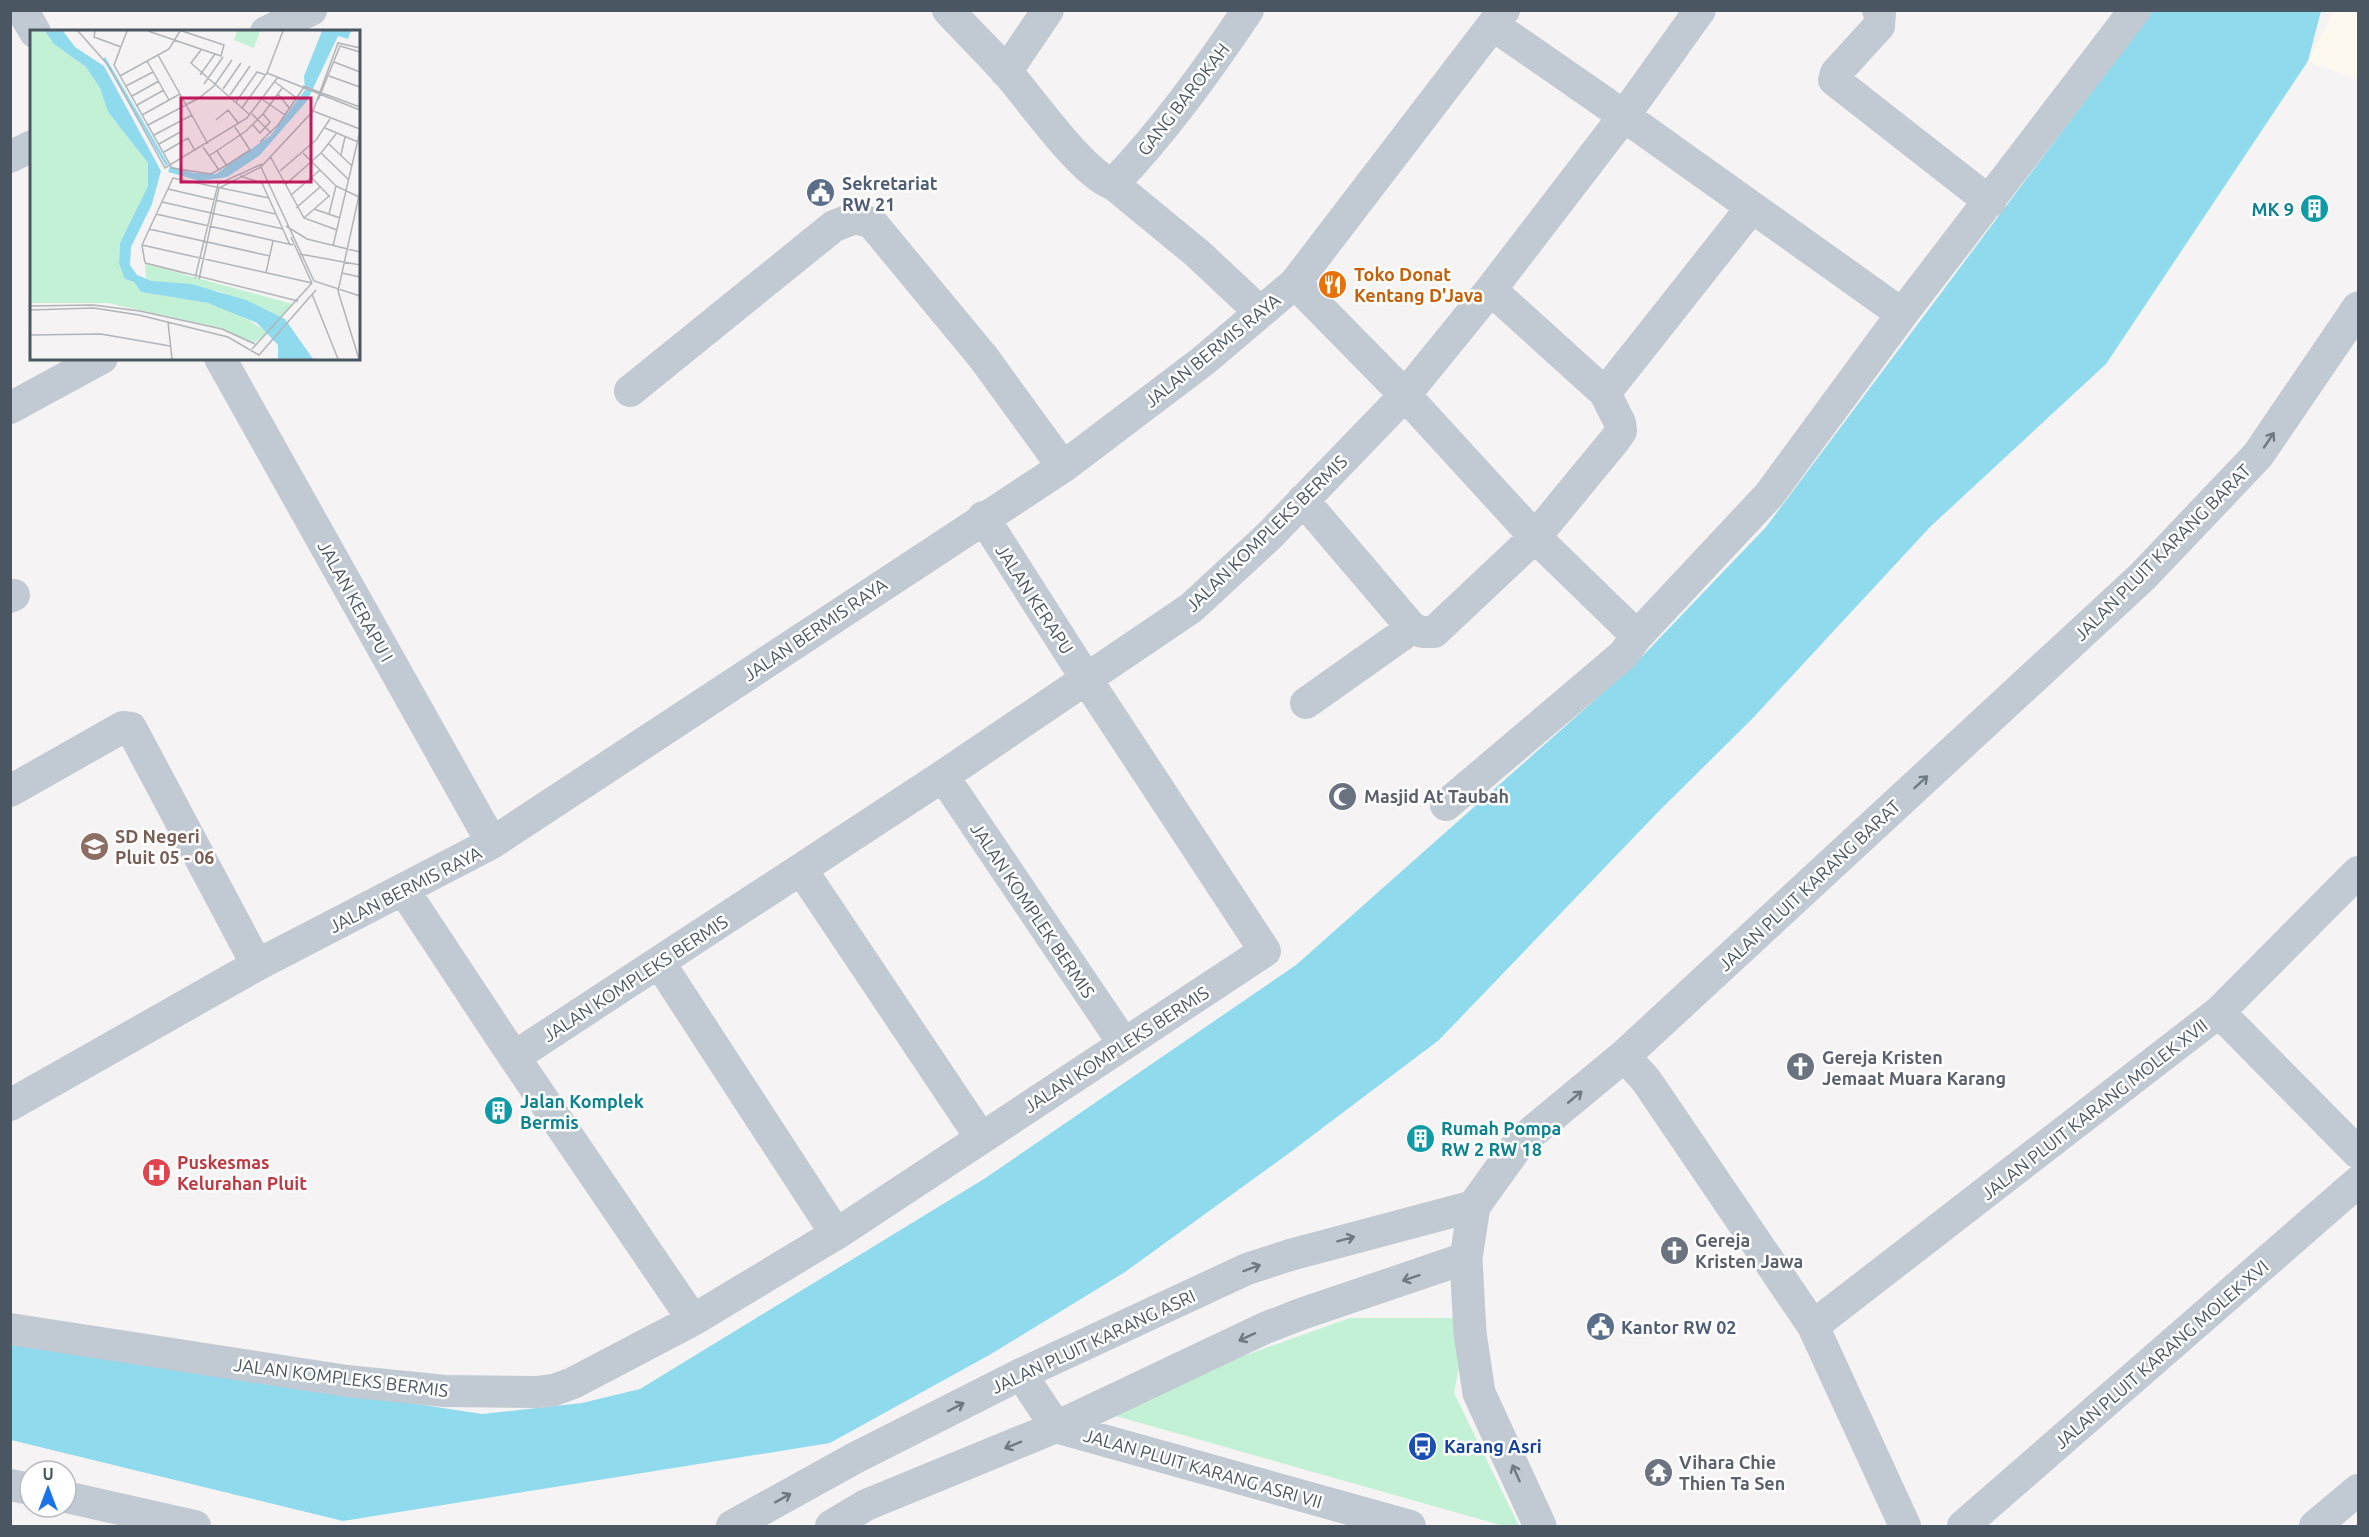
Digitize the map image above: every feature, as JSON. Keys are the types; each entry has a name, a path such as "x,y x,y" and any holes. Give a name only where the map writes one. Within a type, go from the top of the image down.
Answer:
{"street":[{"path":"22,10 34,30"},
{"path":"270,30 311,10"},
{"path":"948,10 1006,72 1085,166 1102,180 1113,184 1197,253 1260,312"},
{"path":"1006,72 1048,10"},
{"name":"GANG BAROKAH","path":"1113,184 1140,156 1206,71 1248,10"},
{"name":"JALAN KOMPLEKS BERMIS","path":"514,1058 943,776 1191,608 1269,536 1405,395 1492,288 1624,116 1700,10"},
{"path":"1878,10 1879,26 1836,73 1834,80 1990,202"},
{"path":"1446,805 1623,655 1769,495 1902,314 2135,10"},
{"path":"1498,18 1624,116 1902,314"},
{"name":"JALAN BERMIS RAYA","path":"10,1105 257,965 492,843 1063,467 1203,361 1295,283 1498,18"},
{"path":"10,157 30,147"},
{"path":"1605,393 1752,207"},
{"path":"630,391 834,226 855,218 872,223 983,357 1063,467"},
{"path":"1295,283 1405,395 1535,537 1638,636"},
{"path":"1303,500 1412,628 1422,632 1434,632 1535,537 1621,431 1620,423 1605,393 1500,298 1492,288"},
{"name":"JALAN PLUIT KARANG BARAT","path":"1540,1527 1479,1393 1470,1332 1466,1258 1474,1206 1520,1142 1624,1056 2143,576 2258,455 2358,308"},
{"path":"10,408 98,360"},
{"name":"JALAN KERAPU I","path":"221,360 492,843"},
{"name":"JALAN KERAPU","path":"983,518 1087,680"},
{"path":"1306,703 1412,628"},
{"name":"JALAN KOMPLEKS BERMIS","path":"10,1329 347,1381 446,1391 538,1392 554,1390 573,1383 693,1320 836,1234 1265,951 1087,680"},
{"path":"10,791 127,726 134,730 257,965"},
{"name":"JALAN KOMPLEK BERMIS","path":"943,776 1124,1044"},
{"path":"801,869 981,1138"},
{"name":"JALAN PLUIT KARANG MOLEK XVII","path":"1813,1326 2219,1012 2358,872"},
{"path":"403,889 514,1058 693,1320"},
{"path":"659,962 836,1234"},
{"path":"2219,1012 2358,1153"},
{"path":"1624,1056 1646,1080 1813,1326 1905,1527"},
{"name":"JALAN PLUIT KARANG MOLEK XVI","path":"1963,1527 2358,1182"},
{"name":"JALAN PLUIT KARANG ASRI","path":"732,1527 855,1458 1022,1374 1247,1269 1290,1255 1474,1206"},
{"path":"831,1527 866,1505 1056,1427 1292,1317 1466,1258"},
{"path":"1022,1374 1056,1427"},
{"name":"JALAN PLUIT KARANG ASRI VII","path":"1056,1427 1410,1527"},
{"path":"2315,1527 2358,1490"},
{"path":"78,1500 195,1527"}],"shaded area":[{"path":"2334,11 2358,11 2358,80 2308,61"}],"green space":[{"path":"1350,1318 1468,1318 1454,1393 1519,1526 1504,1526 1084,1407 1100,1407"}],"water":[{"path":"2152,11 2321,11 2308,61 2106,364 1930,527 1751,720 1658,812 1439,1040 1292,1151 1125,1272 991,1354 830,1443 343,1521 11,1440 11,1333 228,1375 482,1414 582,1403 640,1389 984,1179 1296,965 1633,666 1766,527"}],"place":[{"name":"Sekretariat RW 21","path":"821,193"},
{"name":"MK 9","path":"2315,209"},
{"name":"Toko Donat Kentang D'Java","path":"1333,284"},
{"name":"Masjid At Taubah","path":"1343,796"},
{"name":"SD Negeri Pluit 05 - 06","path":"94,846"},
{"name":"Gereja Kristen Jemaat Muara Karang","path":"1801,1067"},
{"name":"Jalan Komplek Bermis","path":"499,1111"},
{"name":"Rumah Pompa RW 2 RW 18","path":"1420,1138"},
{"name":"Puskesmas Kelurahan Pluit","path":"156,1172"},
{"name":"Gereja Kristen Jawa","path":"1674,1250"},
{"name":"Kantor RW 02","path":"1600,1327"},
{"name":"Karang Asri","path":"1423,1446"},
{"name":"Vihara Chie Thien Ta Sen","path":"1658,1472"}]}
